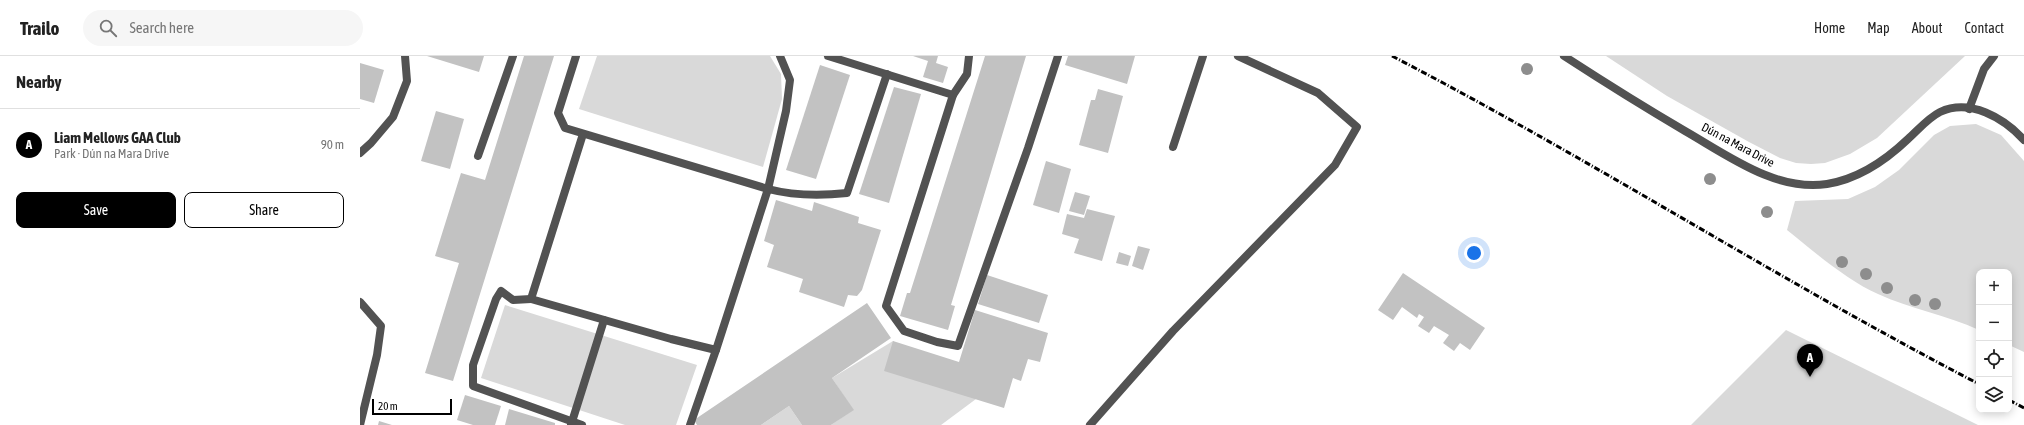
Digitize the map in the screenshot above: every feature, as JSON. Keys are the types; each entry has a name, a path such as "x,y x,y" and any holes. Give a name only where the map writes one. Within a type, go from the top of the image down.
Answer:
{"street":[{"path":"360,153 371,143 393,117 407,81 406,56"},
{"path":"478,156 513,56"},
{"path":"576,56 558,112 565,128 768,189 790,194 816,196 847,193 887,74"},
{"path":"690,425 768,189 786,111 790,80 780,56"},
{"path":"828,56 953,95"},
{"path":"969,56 967,74 953,95 886,306 904,331 937,342 958,346 1028,148 1058,56"},
{"path":"1173,147 1203,56"},
{"path":"1090,425 1173,331 1335,165 1357,127 1318,93 1238,56"},
{"name":"Dún na Mara Drive","path":"1564,56 1634,101 1750,167 1788,182 1807,185 1827,184 1852,177 1875,166 1894,152 1928,120 1939,112 1953,108 1969,109 1988,113 2008,123 2024,140"},
{"path":"1969,109 1984,70 1994,56"},
{"path":"531,299 583,134"},
{"path":"582,425 572,423 473,386 473,365 496,299 501,292 513,300 531,299 671,339 716,350"},
{"path":"360,302 381,326 377,355 360,425"},
{"path":"572,423 604,320"}],"shaded area":[{"path":"597,56 770,56 781,74 782,99 763,167 579,109"},
{"path":"1606,56 1965,56 1877,138 1850,154 1825,163 1811,164 1796,163 1780,158 1749,142 1667,96"},
{"path":"1976,124 2001,135 2024,161 2024,352 2012,346 2012,269 1976,269 1976,329 1878,294 1831,265 1787,230 1795,201 1848,199 1875,187 1899,170 1934,135 1950,126"},
{"path":"505,305 697,365 676,425 625,425 481,378"},
{"path":"1786,330 1978,425 1691,425"},
{"path":"893,341 976,399 941,425 831,425 853,410 832,378"},
{"path":"789,406 802,425 761,425"}],"building":[{"path":"427,56 484,56 479,72"},
{"path":"524,56 554,56 453,381 425,373 459,263 435,256 461,173 485,180"},
{"path":"913,56 938,56 936,63 948,67 943,83 923,77 928,61"},
{"path":"985,56 1026,56 951,305 955,306 948,330 900,316 907,293 910,293"},
{"path":"1068,56 1135,56 1127,84 1065,65"},
{"path":"360,63 384,70 374,103 360,99"},
{"path":"820,65 850,75 816,179 786,170"},
{"path":"894,87 921,94 889,203 859,194"},
{"path":"1098,89 1123,96 1108,153 1079,145 1091,100 1095,100"},
{"path":"436,111 464,119 450,169 421,161"},
{"path":"1046,161 1071,169 1059,213 1033,205"},
{"path":"1075,192 1090,196 1084,215 1069,211"},
{"path":"776,200 812,211 814,202 859,217 858,223 881,230 862,290 857,296 848,295 844,307 799,292 803,279 767,267 774,245 764,241"},
{"path":"1087,209 1115,216 1102,261 1074,253 1079,239 1062,234 1067,214 1084,218"},
{"path":"1138,246 1150,249 1143,270 1132,266"},
{"path":"1119,252 1131,256 1128,266 1116,263"},
{"path":"1403,273 1485,328 1470,350 1460,343 1454,351 1443,343 1449,335 1434,326 1429,333 1418,326 1424,317 1419,314 1417,318 1402,307 1393,320 1378,310"},
{"path":"987,275 1048,295 1039,323 978,304"},
{"path":"867,303 891,338 832,378 854,410 831,425 802,425 789,406 761,425 697,425 694,420"},
{"path":"975,310 1048,333 1040,362 1028,359 1021,381 1013,378 1004,408 884,371 893,341 959,362"},
{"path":"465,395 501,406 495,425 473,425 457,420"},
{"path":"509,409 555,423 555,425 505,425"},
{"path":"379,421 392,425 378,425"}],"railway":[{"path":"1392,56 1540,136 1831,304 1976,382"},
{"path":"2012,402 2024,408"}],"place":[{"name":"Liam Mellows GAA Club","path":"1810,377"}]}
